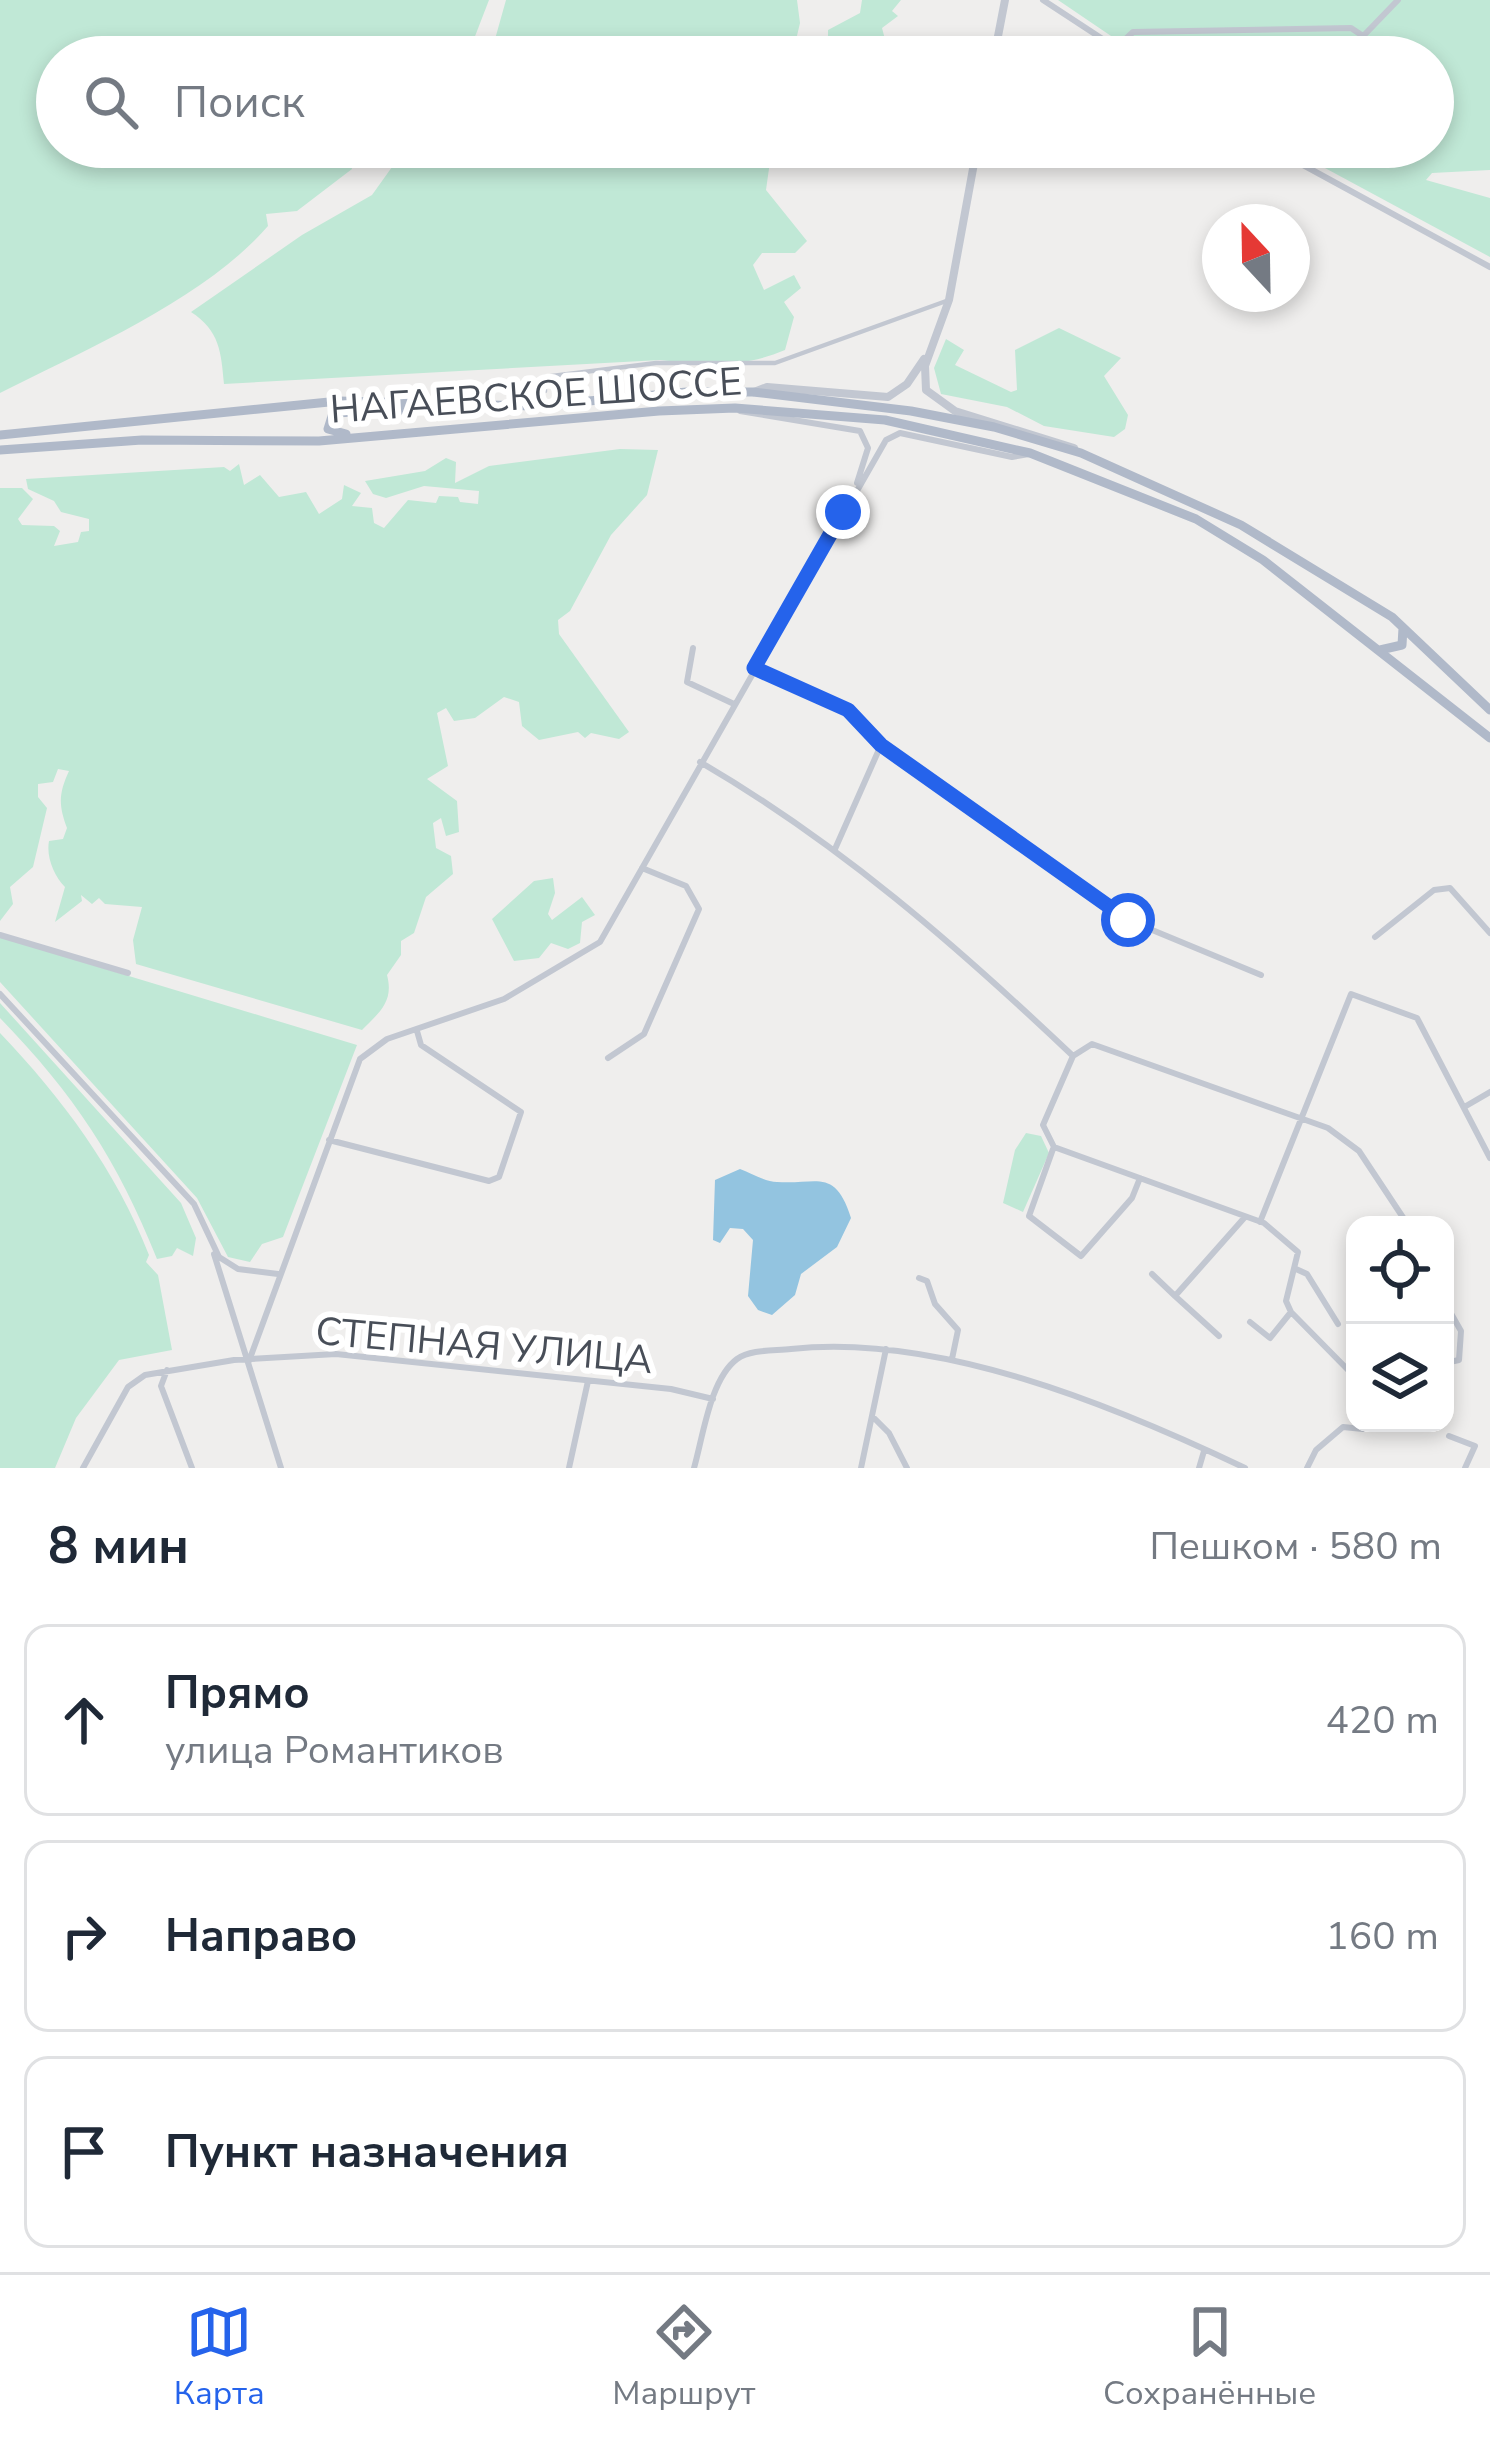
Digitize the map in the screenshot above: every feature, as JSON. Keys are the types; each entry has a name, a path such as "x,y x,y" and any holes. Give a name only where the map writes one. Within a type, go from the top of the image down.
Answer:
{"main road":[{"name":"НАГАЕВСКОЕ ШОССЕ","path":"0,435 339,401 464,405 754,392 911,411 994,427 1081,453 1240,525 1393,617 1490,710"},
{"path":"464,405 333,412 327,423 340,434 470,427"},
{"name":"НАГАЕВСКОЕ ШОССЕ","path":"0,450 142,440 319,441 735,408 885,420 1030,454 1196,519 1263,560 1490,738"},
{"path":"1370,644 1387,652 1402,645 1405,632 1393,617"}],"street":[{"path":"998,36 1005,0"},
{"path":"1043,0 1098,36"},
{"path":"1129,36 1133,32 1351,28 1363,36 1398,0"},
{"path":"973,168 949,300 923,381 938,404 1062,441 1081,453"},
{"path":"1308,168 1490,267"},
{"path":"545,391 544,377 611,369 775,363 949,300"},
{"path":"754,392 767,387 888,397 908,384 931,347"},
{"path":"735,408 749,416 840,424 860,431 868,448 855,492"},
{"path":"249,1361 360,1059 387,1039 504,999 570,964 600,942 880,447 900,433 1012,458 1030,454"},
{"path":"693,649 687,682 734,704"},
{"path":"754,668 848,710 881,745 1128,920 1261,975"},
{"path":"835,849 881,745"},
{"path":"700,762 784,811 835,849 981,969 1073,1056"},
{"path":"608,1058 644,1034 699,909 686,886 642,868"},
{"path":"1375,937 1434,890 1450,888 1490,933"},
{"path":"0,935 128,973"},
{"path":"0,994 194,1204 281,1468"},
{"path":"1260,1222 1352,994 1418,1018 1490,1158"},
{"path":"329,1141 488,1181 499,1177 521,1112 421,1045 417,1031"},
{"path":"1346,1366 1291,1312 1286,1300 1298,1252 1260,1222 1054,1147 1043,1125 1073,1056 1092,1044 1303,1117 1351,1142 1402,1216"},
{"path":"1466,1106 1490,1092"},
{"path":"1054,1147 1030,1216 1081,1256 1132,1198 1140,1178"},
{"path":"1175,1296 1245,1216"},
{"path":"205,1228 228,1265 278,1274"},
{"path":"1296,1269 1307,1274 1338,1324"},
{"path":"1152,1274 1219,1336"},
{"path":"920,1278 958,1330 952,1359"},
{"path":"1250,1322 1270,1338 1291,1312"},
{"path":"1454,1319 1461,1331 1459,1360 1454,1361"},
{"path":"694,1468 713,1399 733,1362 748,1354 834,1344 952,1359 1159,1429 1245,1468"},
{"path":"861,1468 875,1419 886,1349"},
{"name":"СТЕПНАЯ УЛИЦА","path":"168,1369 336,1354 713,1399"},
{"path":"83,1468 128,1387 168,1369"},
{"path":"168,1369 161,1386 192,1468"},
{"path":"569,1468 588,1381"},
{"path":"875,1419 889,1433 907,1468"},
{"path":"1307,1468 1316,1450 1346,1426"},
{"path":"1449,1436 1474,1446 1466,1468"},
{"path":"1199,1468 1204,1451"}],"green space":[{"path":"0,0 489,0 475,36 36,36 36,168 352,169 297,211 266,214 268,226 242,252 178,300 0,393"},
{"path":"506,0 797,0 800,23 797,36 496,36"},
{"path":"862,0 901,0 892,11 898,16 882,28 884,36 828,36 828,30 860,13"},
{"path":"1058,0 1490,0 1490,170 1432,173 1426,180 1490,198 1490,257 1325,168 1454,168 1454,36 1111,36"},
{"path":"391,168 769,168 766,190 807,241 795,253 762,253 753,265 764,290 794,275 801,288 784,302 794,317 785,350 724,364 660,360 224,384 213,335 191,312 302,235 372,195"},
{"path":"1059,328 1121,358 1104,376 1128,415 1125,429 1114,437 1044,426 1007,407 941,394 934,368 946,339 964,350 955,365 1011,392 1017,390 1015,350"},
{"path":"620,449 658,450 647,495 611,535 570,611 558,620 559,634 629,732 619,739 591,733 585,738 578,732 539,740 522,726 519,702 504,697 475,718 454,721 446,708 437,713 448,766 427,779 457,801 459,832 446,836 441,818 433,823 436,848 451,856 453,874 426,897 414,933 401,941 401,955 387,975 389,992 384,1006 362,1030 136,964 133,940 142,907 105,904 99,898 92,904 81,895 82,901 55,922 65,887 52,866 48,847 49,841 63,839 67,828 61,799 69,771 58,769 53,782 38,784 38,797 47,808 33,867 10,887 13,904 0,921 0,488 22,488 33,499 18,519 22,525 54,526 60,531 54,546 78,542 81,532 89,531 89,519 61,512 54,501 28,489 26,479 224,467 230,471 239,464 244,485 260,475 279,497 306,492 319,514 342,499 344,485 361,493 352,506 372,508 374,523 384,528 408,500 436,503 439,496 458,497 460,502 478,504 479,491 424,486 386,498 373,494 365,481 425,471 446,458 456,462 455,483 489,466"},
{"path":"553,878 555,893 548,914 552,920 582,897 595,915 582,922 580,943 568,949 551,943 539,958 514,961 492,919 534,881"},
{"path":"0,937 357,1045 283,1237 262,1244 250,1262 228,1257 197,1198 0,982"},
{"path":"0,1003 181,1203 196,1238 193,1256 177,1248 172,1256 157,1259 92,1130 0,1018"},
{"path":"0,1033 66,1109 121,1194 149,1255 146,1262 158,1275 172,1350 119,1360 76,1418 55,1468 0,1468"},
{"path":"1026,1133 1041,1136 1049,1153 1023,1212 1003,1203 1015,1150"}],"water":[{"path":"740,1169 773,1182 831,1185 851,1218 837,1247 801,1274 795,1295 772,1315 758,1310 748,1296 753,1240 743,1229 730,1228 720,1243 713,1240 715,1180"}],"route":[{"path":"843,512 754,668 848,710 881,745 1056,864 1128,920"}]}
